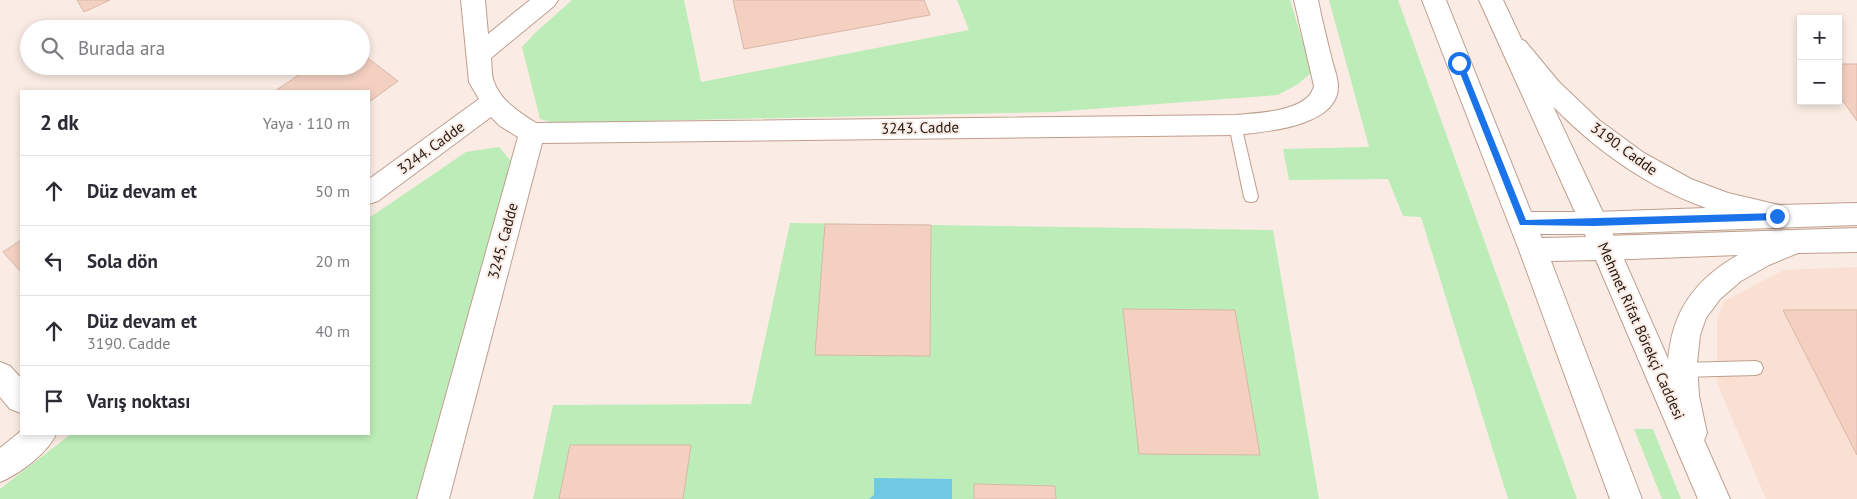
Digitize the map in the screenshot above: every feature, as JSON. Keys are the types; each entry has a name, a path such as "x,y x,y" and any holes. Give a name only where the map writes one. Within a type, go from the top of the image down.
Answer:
{"street":[{"path":"473,0 481,82 493,102 509,119 532,133"},
{"path":"478,55 546,0"},
{"name":"3243. Cadde","path":"532,133 1235,125 1284,118 1306,111 1323,97 1326,86 1306,0"},
{"path":"1434,0 1528,236 1626,499"},
{"name":"Mehmet Rifat Börekçi Caddesi","path":"1491,0 1594,223 1714,499"},
{"name":"3190. Cadde","path":"1505,32 1530,66 1559,99 1615,146 1644,167 1706,197 1777,216"},
{"name":"3244. Cadde","path":"370,193 493,102"},
{"name":"3245. Cadde","path":"433,499 532,133"},
{"name":"3190. Cadde","path":"1528,236 1594,223 1857,214"},
{"path":"1528,236 1605,248 1857,240"},
{"path":"1702,470 1686,411 1681,370 1683,338 1699,302 1724,276 1765,253 1794,242"},
{"path":"0,376 20,398"},
{"path":"0,467 40,435"}],"lane":[{"path":"1235,125 1251,197"},
{"path":"1681,370 1756,368"}],"shaded area":[{"path":"1857,267 1857,499 1766,499 1717,383 1717,319 1724,301 1784,270"}],"green space":[{"path":"572,0 684,0 701,82 969,30 957,0 1290,0 1312,72 1298,84 1278,95 1052,112 554,123 540,119 522,47"},
{"path":"1329,0 1398,0 1577,499 1508,499 1421,217 1403,216 1388,179 1289,180 1283,149 1369,147"},
{"path":"499,147 511,161 416,499 0,499 0,489 70,435 370,435 370,217 466,152"},
{"path":"790,223 1273,230 1319,499 533,499 553,405 751,404"},
{"path":"1634,429 1653,429 1681,499 1662,499"}],"water":[{"path":"874,478 952,479 952,499 869,499 874,495"}],"building":[{"path":"77,0 110,0 84,12"},
{"path":"733,0 924,0 930,15 744,49"},
{"path":"370,60 398,81 370,101 370,90 276,90 299,75 370,75"},
{"path":"1842,64 1857,64 1857,121 1842,100"},
{"path":"825,224 931,225 930,356 815,355"},
{"path":"20,241 20,271 3,252"},
{"path":"1123,309 1235,310 1260,455 1139,454"},
{"path":"1783,310 1857,310 1857,455"},
{"path":"570,445 691,445 683,499 559,499"},
{"path":"974,484 1055,486 1056,499 974,499"}],"route":[{"path":"1459,63 1523,223 1594,223 1777,216"}]}
